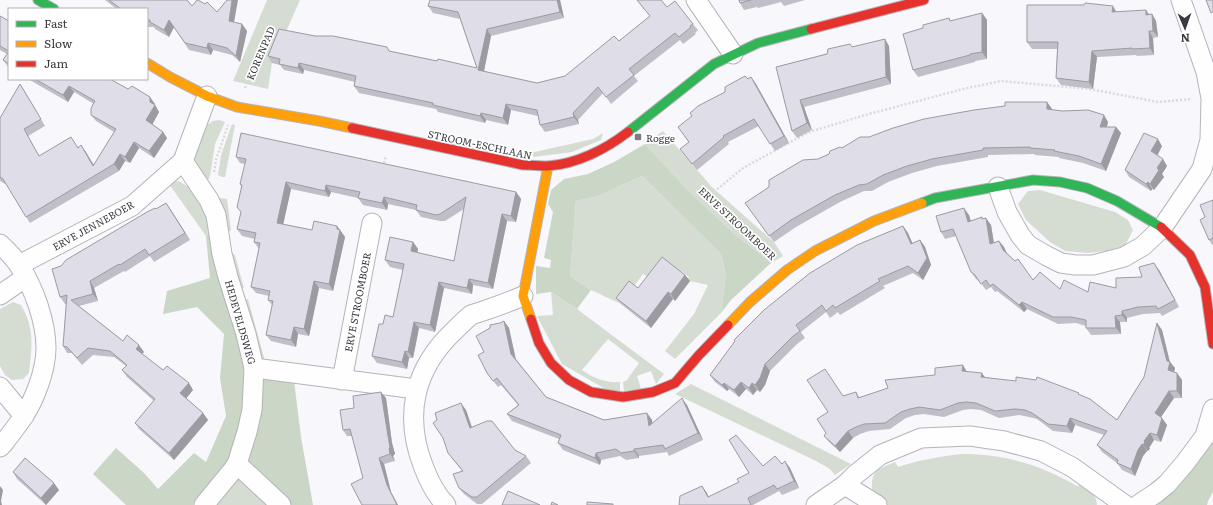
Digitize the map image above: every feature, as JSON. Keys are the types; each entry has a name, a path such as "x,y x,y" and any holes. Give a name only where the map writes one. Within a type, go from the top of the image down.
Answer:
{"street":[{"path":"38,0 52,8"},
{"path":"696,0 733,54"},
{"name":"STROOM-ESCHLAAN","path":"148,64 207,96 237,107 320,121 524,165 548,166 568,163 592,154 615,142 714,64 733,54 758,44 924,0"},
{"path":"998,187 1006,212 1028,245 1061,263 1092,265 1124,257 1143,246 1162,228 1202,169 1210,140 1211,98 1206,72 1181,0"},
{"name":"ERVE JENNEBOER","path":"0,295 23,271 132,206 183,161 207,96"},
{"name":"HEDEVELDSWEG","path":"183,161 210,200 216,215 222,254 246,334 254,368 252,410 237,464 204,505"},
{"path":"548,166 523,296 539,343 551,363 569,380 591,392 623,397 652,392 675,383 699,355 750,302 787,270 815,251 874,221 935,198 1033,180 1060,182 1080,186 1118,201 1162,228 1190,255 1206,287 1213,344"},
{"name":"ERVE STROOMBOER","path":"342,380 372,223"},
{"path":"0,244 23,271 38,302 46,347 44,365 36,391 24,416 0,447"},
{"path":"446,505 441,501 429,481 418,454 414,435 416,389 426,366 442,344 471,316 523,296"},
{"path":"254,368 416,389"},
{"path":"0,387 24,416"},
{"path":"1138,505 1167,484 1185,463 1205,436 1213,408"},
{"path":"816,505 850,480 880,455 921,438 970,436 1004,441 1041,451 1072,467 1125,505"},
{"path":"237,464 281,505"},
{"path":"850,480 877,505"}],"path":[{"name":"KORENPAD","path":"210,200 216,160 229,123 283,0"},
{"path":"708,197 743,168 809,132 869,114 1000,81 1090,90 1158,102 1211,98"},
{"name":"ERVE STROOMBOER","path":"644,120 708,197 773,255 787,270"},
{"path":"382,172 390,136"},
{"path":"675,383 694,391 850,480"}],"shaded area":[{"path":"267,0 300,0 272,63 268,89 233,81"},
{"path":"219,120 225,122 215,144 210,176 207,181 194,161 195,152 208,124"},
{"path":"232,124 235,125 225,177 222,177 218,175 221,155"},
{"path":"663,131 712,187 774,242 783,256 771,263 732,232 687,189 645,144"},
{"path":"603,133 601,140 572,152 534,157 530,151 535,152 593,139"},
{"path":"642,176 721,254 726,275 721,313 675,359 665,351 694,314 708,285 690,281 687,279 689,277 681,271 679,273 649,278 643,274 621,304 591,290 570,276 576,201 599,196"},
{"path":"173,181 178,181 188,187 201,202 212,227 206,236 169,184"},
{"path":"1040,190 1115,212 1128,220 1133,230 1125,246 1107,251 1088,253 1065,251 1050,242 1026,220 1018,204 1028,191"},
{"path":"221,198 227,199 231,230 227,233 217,201"},
{"path":"226,252 235,255 244,288 237,289"},
{"path":"551,292 577,309 664,374 656,384 651,371 637,376 641,389 624,391 623,382 627,380 639,363 608,339 582,370 590,375 609,382 620,382 620,391 607,390 562,364 537,316 553,315"},
{"path":"248,299 265,361 258,361 241,301"},
{"path":"13,302 21,305 29,322 31,346 29,373 23,379 12,380 5,375 0,366 0,309"},
{"path":"691,384 851,464 835,475 830,469 816,461 675,394"},
{"path":"963,454 993,456 1022,462 1050,472 1077,486 1084,484 1093,493 1096,498 1097,505 885,505 872,492 872,484 876,471 895,462 898,467 914,462"},
{"path":"240,475 272,505 216,505"}],"green space":[{"path":"645,144 687,189 732,232 771,263 731,300 721,313 726,275 721,254 642,176 599,196 576,201 570,276 591,290 577,309 551,292 536,294 536,266 550,268 551,260 544,258 553,212 548,204 551,190 564,179 588,174 614,162"},
{"path":"212,227 241,351 246,383 243,419 234,453 193,505 126,505 93,474 116,448 144,473 158,489 194,453 206,462 226,416 220,378 224,334 197,307 163,314 167,291 210,278 206,236"},
{"path":"258,374 294,381 301,437 313,505 287,505 243,463"},
{"path":"1213,428 1213,492 1207,505 1157,505 1174,489 1195,459"}],"building":[{"path":"109,0 187,0 192,6 198,0 205,4 207,2 217,12 227,0 232,0 229,21 242,24 236,56 227,48 208,43 207,48 185,43 169,20 164,30 150,22 150,20 148,20 148,8 120,8"},
{"path":"430,0 557,0 560,12 487,29 478,70 537,83 565,76 614,36 619,41 650,16 637,0 661,0 667,7 675,1 693,24 679,37 675,33 629,69 634,75 606,97 598,87 573,113 574,117 540,125 537,110 506,104 503,118 481,113 480,116 433,105 433,103 354,86 356,76 299,63 298,68 279,64 280,59 268,56 279,29 315,36 333,36 387,47 389,51 437,61 438,59 477,68 458,12 428,6"},
{"path":"739,0 751,0 740,3"},
{"path":"1206,0 1213,0 1213,12 1211,13"},
{"path":"1085,3 1113,6 1112,12 1146,10 1146,15 1152,14 1153,31 1149,31 1150,48 1092,51 1089,82 1056,78 1058,42 1027,42 1027,5 1084,5"},
{"path":"982,13 982,52 913,70 903,34 923,28 923,25 949,18 950,21"},
{"path":"0,16 8,20 8,50 0,46"},
{"path":"885,39 886,77 800,100 807,123 792,131 776,67 827,54 828,49 850,44 852,47"},
{"path":"8,52 8,63 3,60"},
{"path":"745,76 748,79 751,77 784,136 770,144 754,119 723,136 724,137 692,164 680,149 689,142 678,127 692,116 690,113 698,106 725,92 725,87"},
{"path":"37,80 112,80 128,89 132,86 150,97 150,102 155,105 146,120 163,132 149,151 134,142 125,157 120,154 114,164 26,217 3,179 0,177 0,118 20,84 41,119 24,129 39,156 71,137 78,148 81,145 93,166 116,129 91,115 91,108 95,101 69,86 63,95"},
{"path":"1005,102 1047,102 1047,109 1062,111 1088,110 1104,115 1100,127 1116,127 1101,164 1079,156 1054,151 1055,150 1030,147 983,148 983,150 932,159 907,166 883,175 867,184 859,185 835,195 791,220 769,236 745,203 769,187 769,180 803,160 818,159 829,154 830,151 840,147 842,148 860,137 869,137 924,119 1005,106"},
{"path":"241,133 516,192 511,216 502,214 488,283 469,279 467,288 439,282 430,325 414,322 408,352 405,351 402,362 372,356 379,324 383,324 385,315 393,317 404,264 385,260 390,237 413,242 411,251 454,261 466,197 440,214 436,215 416,210 417,205 384,197 382,203 358,198 360,192 326,185 325,191 286,182 277,223 312,230 314,221 337,226 337,229 340,230 329,284 314,281 304,329 294,327 291,340 266,335 273,301 268,300 270,291 251,287 260,243 254,242 256,233 237,229 241,212 237,207 242,185 240,184 246,159 236,157"},
{"path":"1144,133 1158,139 1151,151 1163,159 1157,168 1159,170 1150,184 1148,182 1146,184 1125,170"},
{"path":"1213,200 1213,238 1209,240 1200,220 1205,217 1200,205"},
{"path":"166,203 185,233 149,255 145,249 120,265 119,264 90,281 93,294 71,300 123,341 127,335 139,345 136,349 163,370 167,366 189,383 180,393 203,413 169,453 135,423 155,399 122,370 127,365 110,351 88,348 77,358 67,347 63,346 67,295 60,297 52,269 61,266 66,260 147,212"},
{"path":"964,208 968,222 982,217 982,219 986,218 990,244 999,241 1003,250 1015,261 1018,259 1033,280 1040,272 1060,289 1064,280 1088,292 1090,282 1116,288 1116,278 1142,277 1139,267 1154,263 1175,300 1158,309 1156,306 1138,307 1122,311 1122,315 1115,316 1116,328 1086,328 1086,320 1071,317 1053,317 1022,302 1019,305 993,284 990,286 986,280 981,284 971,272 953,229 941,232 936,216"},
{"path":"903,226 911,244 920,240 927,258 918,273 908,266 878,279 880,281 835,308 833,305 826,311 822,305 796,325 800,331 765,364 760,378 755,385 752,383 749,388 741,382 734,390 724,383 722,385 710,375 735,341 734,340 764,310 810,273 857,245"},
{"path":"662,257 685,275 671,294 668,292 646,321 616,298 629,281 638,288"},
{"path":"504,321 511,354 546,397 604,420 647,413 649,426 682,398 698,433 665,449 663,445 634,449 634,451 621,453 616,449 596,453 595,458 558,443 561,435 507,414 519,405 497,378 493,381 487,373 478,355 484,352 476,336 490,328 490,325"},
{"path":"1157,323 1167,361 1170,362 1168,370 1177,373 1177,391 1169,391 1155,413 1162,418 1157,435 1150,433 1143,445 1142,444 1138,450 1131,469 1117,463 1118,460 1097,445 1107,431 1070,418 1067,426 1048,424 1025,410 1015,409 995,411 976,403 966,402 958,403 940,410 919,407 901,412 885,423 864,424 848,431 835,446 824,436 826,433 817,419 828,412 807,380 825,369 843,396 856,392 858,398 888,388 885,380 935,375 935,368 963,365 962,371 982,373 981,377 1016,381 1016,377 1036,380 1037,377 1079,393 1078,394 1090,399 1117,420 1144,377"},
{"path":"381,392 390,454 379,458 387,485 397,505 362,505 351,484 363,478 350,429 343,430 340,410 354,408 353,396"},
{"path":"461,403 470,428 487,421 492,421 515,450 526,456 477,497 472,497 459,488 453,474 463,471 448,453 443,438 433,423 437,420 435,413"},
{"path":"736,435 763,466 775,456 782,464 785,461 794,481 777,489 774,485 748,498 751,505 679,505 680,496 702,486 708,497 739,482 737,479 749,473 729,440"},
{"path":"25,458 54,483 41,498 13,472"},
{"path":"508,491 540,505 502,505"},
{"path":"552,502 558,505 551,505"},
{"path":"587,502 613,504 613,505 587,505"}],"traffic: fast":[{"path":"38,0 52,8"},
{"path":"628,132 714,64 758,43 811,29"},
{"path":"922,203 935,198 1033,180 1060,182 1087,188 1117,201 1161,227"}],"traffic: slow":[{"path":"148,64 207,96 237,107 352,128"},
{"path":"531,319 523,296 548,166"},
{"path":"728,325 750,302 787,270 815,251 874,221 922,203"}],"traffic: jam":[{"path":"811,29 924,0"},
{"path":"352,128 523,165 545,166 559,165 591,155 628,132"},
{"path":"1161,227 1190,255 1205,287 1213,344"},
{"path":"531,319 539,343 551,363 569,380 591,392 623,397 653,392 675,383 728,325"}],"place":[{"name":"Rogge","path":"638,137"}]}
